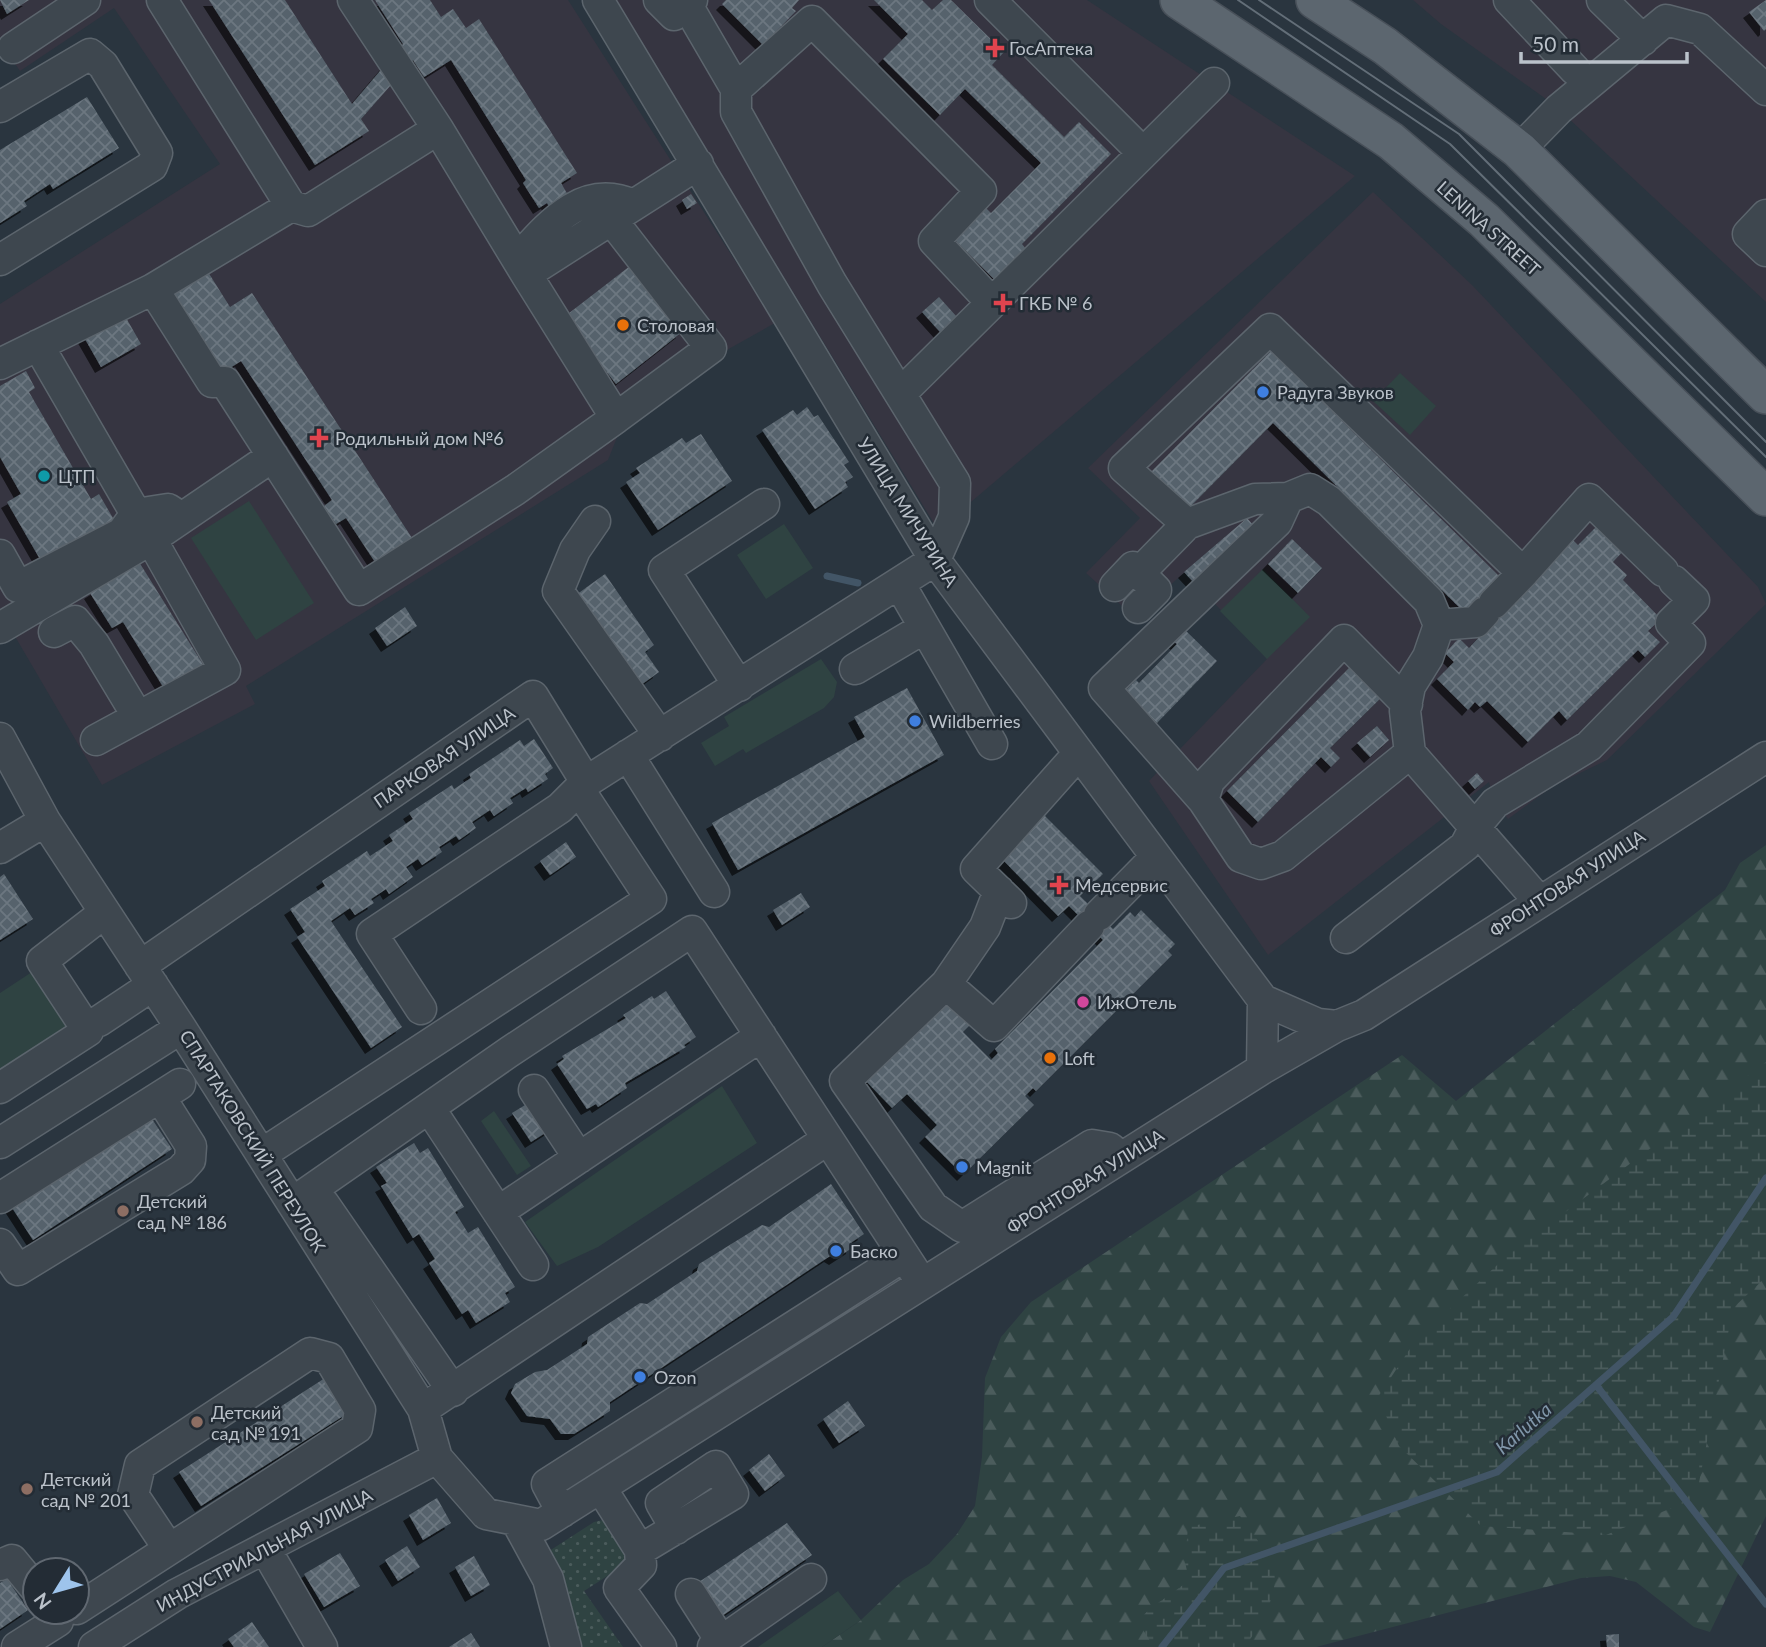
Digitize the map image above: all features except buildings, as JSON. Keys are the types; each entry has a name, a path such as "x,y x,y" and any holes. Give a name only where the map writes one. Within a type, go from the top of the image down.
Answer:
{"main road":[{"path":"1315,0 1385,46 1519,150 1766,395"},
{"name":"LENINA STREET","path":"1194,4 1401,149 1502,238 1766,497"}],"street":[{"path":"13,48 85,0"},
{"path":"163,0 291,206 308,211 438,129"},
{"path":"353,0 438,129 617,418"},
{"name":"УЛИЦА МИЧУРИНА","path":"598,0 935,561 1263,1000 1318,1024 1337,1026"},
{"path":"990,0 1143,153"},
{"path":"1509,0 1576,70"},
{"path":"1602,0 1643,40"},
{"path":"421,1009 373,934 560,808 583,786 628,755 935,561 954,517 955,483 832,284 736,112 736,89 679,2"},
{"path":"1519,150 1559,109 1676,10 1700,29 1755,62 1766,90"},
{"path":"736,89 812,21 981,191 934,241 992,303"},
{"path":"0,107 90,54 103,65 158,153 152,166 0,260"},
{"path":"900,394 1214,83"},
{"path":"622,212 698,164"},
{"path":"153,289 212,382 225,382 359,590 515,490 711,348 622,212 608,197 574,206 555,218 522,267"},
{"path":"0,364 153,289 291,206"},
{"path":"1766,215 1748,234 1766,251"},
{"path":"1187,524 1125,468 1270,329 1523,573"},
{"path":"38,345 225,670 96,740"},
{"path":"0,555 18,587 121,533 182,518 273,456"},
{"path":"1138,608 1156,590 1127,579 1187,524 1255,499 1288,498 1310,489 1329,501 1429,601 1439,625 1427,657 1410,687 1406,736 1410,752 1538,900"},
{"path":"1288,498 1277,522 1104,688 1203,800 1241,858 1261,864 1283,856 1410,752"},
{"path":"1346,938 1465,846 1475,827 1495,803 1589,746 1690,643 1671,623 1694,600 1589,499 1476,622 1439,625"},
{"path":"739,686 664,570 764,504"},
{"path":"595,521 575,550 558,590 660,736"},
{"path":"0,628 55,596 144,526"},
{"path":"899,583 992,744"},
{"path":"55,596 64,627 94,644 138,717"},
{"path":"855,669 924,628"},
{"path":"1203,800 1209,780 1344,640 1407,704"},
{"name":"ПАРКОВАЯ УЛИЦА","path":"147,976 533,696 583,786"},
{"name":"СПАРТАКОВСКИЙ ПЕРЕУЛОК","path":"0,738 45,821 261,1154 300,1197 423,1409 437,1458 486,1514 517,1522"},
{"path":"969,1238 933,1207 845,1081 946,984 1005,897 976,869 1079,753"},
{"path":"628,755 714,892"},
{"name":"ФРОНТОВАЯ УЛИЦА","path":"517,1522 541,1525 922,1283 969,1238 1121,1158 1262,1069 1337,1026 1364,1014 1538,900 1766,757"},
{"path":"261,1154 651,899 583,786"},
{"path":"0,848 45,821"},
{"path":"946,984 994,1026 1155,858"},
{"path":"0,1088 88,1031 43,961 104,913"},
{"path":"453,1391 332,1214 300,1197 509,1052 692,931 922,1283"},
{"path":"99,1021 147,976"},
{"path":"1262,1069 1263,1000"},
{"path":"0,1143 181,1027"},
{"path":"498,1212 761,1035"},
{"path":"0,1198 170,1090 191,1146 190,1160 181,1170 18,1270 0,1244"},
{"path":"534,1090 579,1158"},
{"path":"430,1109 533,1265"},
{"path":"423,1409 645,1258 828,1139"},
{"path":"562,1512 547,1484 904,1256"},
{"path":"91,1598 169,1549 357,1428 360,1410 329,1358 310,1353 140,1465 134,1495 169,1549"},
{"name":"ИНДУСТРИАЛЬНАЯ УЛИЦА","path":"94,1647 177,1594 266,1550 437,1458"},
{"path":"601,1488 640,1550 641,1565 619,1588 661,1647"},
{"path":"517,1522 548,1579 566,1647"},
{"path":"640,1550 676,1529"},
{"path":"266,1550 322,1647"},
{"path":"0,1565 12,1560 21,1571"},
{"path":"691,1594 717,1644 811,1579"},
{"path":"18,1647 48,1626"}],"shaded area":[{"path":"0,0 568,0 775,323 709,360 620,430 608,460 246,686 255,704 102,785 13,633 0,618 0,304 220,164 114,8 20,71 3,46 0,46"},
{"name":"ГКБ № 6","path":"615,0 1087,0 1355,176 938,530"},
{"path":"1413,0 1766,0 1766,302 1553,104 1441,24"},
{"path":"1373,192 1472,285 1758,587 1766,604 1607,760 1553,786 1508,819 1495,803 1489,782 1268,955 1149,781 1267,659 1185,572 1134,617 1086,573 1140,518 1088,468","holes":["1268,564 1322,568 1298,593"]}],"green space":[{"path":"1400,373 1436,406 1410,435 1373,401"},
{"path":"249,501 314,603 256,640 191,538"},
{"path":"784,524 813,568 766,599 737,555"},
{"path":"1263,569 1310,617 1267,659 1220,611"},
{"path":"821,659 837,682 834,697 824,708 746,753 743,749 715,766 701,743 729,726 724,717"},
{"path":"1766,845 1766,1516 1710,1632 1694,1627 1636,1582 1610,1576 1581,1578 1316,1647 822,1647 861,1620 903,1580 929,1564 957,1534 975,1506 982,1457 985,1378 1001,1337 1031,1302 1402,1055 1456,1101 1725,890 1740,863"},
{"path":"38,968 75,1024 0,1079 0,993"},
{"path":"1766,1062 1766,1277 1733,1308 1696,1498 1606,1535 1481,1526 1399,1446 1378,1397 1415,1341 1508,1255"},
{"path":"722,1086 757,1143 598,1247 557,1266 525,1222"},
{"path":"494,1111 531,1166 517,1175 481,1121"},
{"path":"1240,1516 1268,1555 1275,1583 1263,1618 1251,1638 1245,1647 1154,1647 1138,1622 1148,1611 1189,1580 1185,1562 1188,1527"},
{"path":"607,1519 622,1531 626,1564 584,1591 623,1647 572,1647 543,1555 594,1522"},
{"path":"838,1591 861,1620 822,1647 758,1647"}],"waterway":[{"path":"827,576 858,583"},
{"name":"Karlutka","path":"1162,1647 1224,1568 1497,1472 1673,1317 1766,1178"},
{"path":"1596,1385 1766,1604"}],"tram line":[{"path":"1238,0 1450,144 1766,457"},
{"path":"1259,0 1459,134 1766,442"}],"place":[{"name":"ГосАптека","path":"995,48"},
{"name":"ГКБ № 6","path":"1003,303"},
{"name":"Столовая","path":"623,325"},
{"name":"Радуга Звуков","path":"1263,392"},
{"name":"Родильный дом №6","path":"319,438"},
{"name":"ЦТП","path":"44,476"},
{"name":"Wildberries","path":"915,721"},
{"name":"Медсервис","path":"1059,885"},
{"name":"ИжОтель","path":"1083,1002"},
{"name":"Loft","path":"1050,1058"},
{"name":"Magnit","path":"962,1167"},
{"name":"Детский сад № 186","path":"123,1211"},
{"name":"Баско","path":"836,1251"},
{"name":"Ozon","path":"640,1377"},
{"name":"Детский сад № 191","path":"197,1422"},
{"name":"Детский сад № 201","path":"27,1489"}]}
